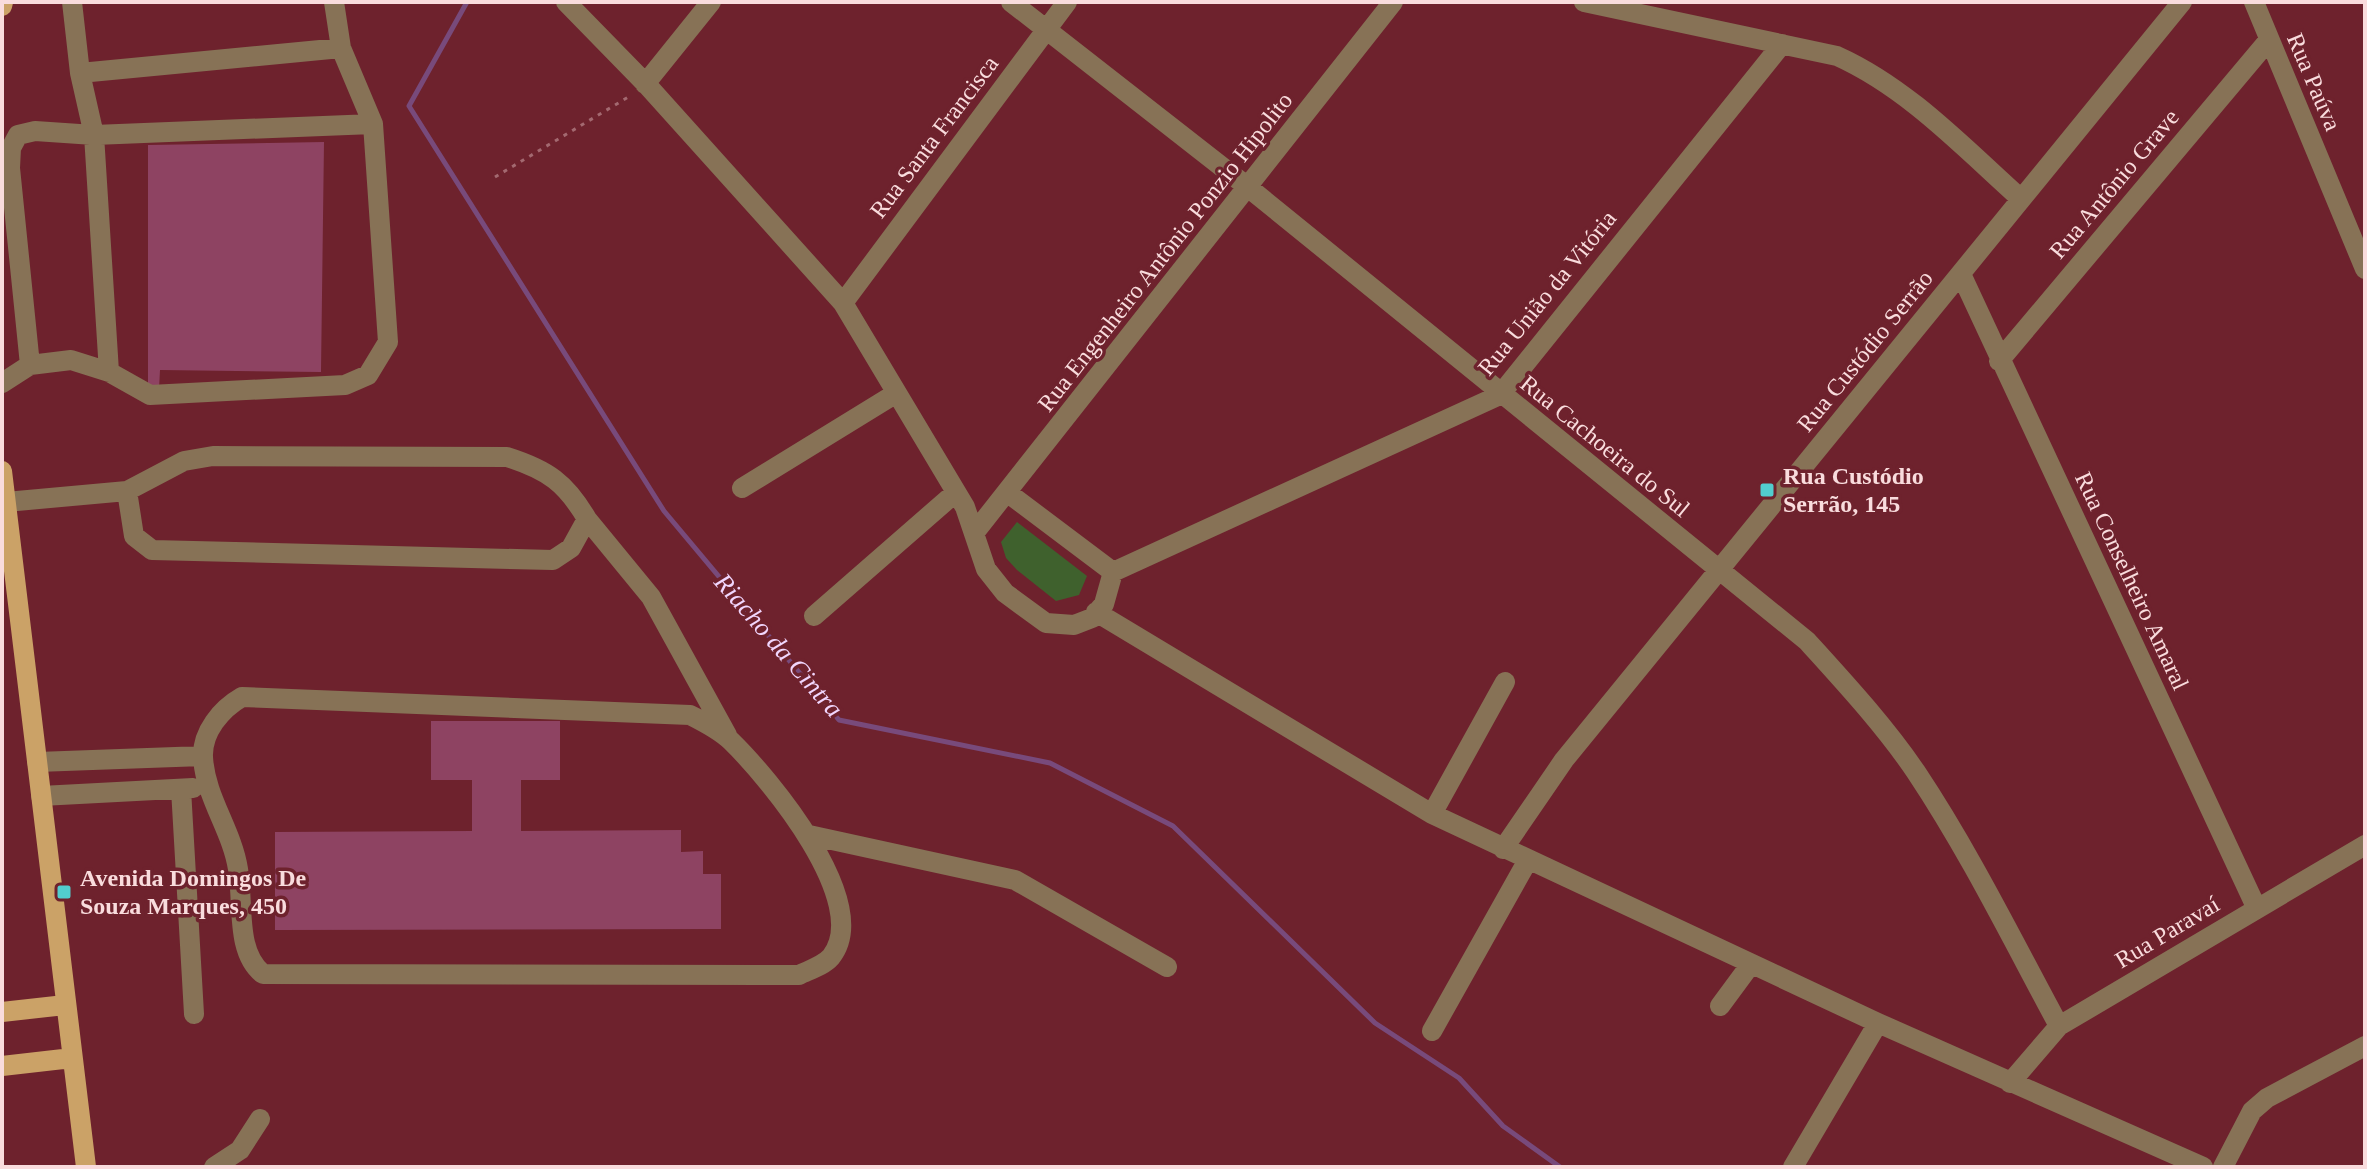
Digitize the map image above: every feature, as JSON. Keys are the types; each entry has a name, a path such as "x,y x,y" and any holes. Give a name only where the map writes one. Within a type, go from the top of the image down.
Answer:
{"main road":[{"path":"2,471 86,1167"},
{"path":"2,1012 65,1005"},
{"path":"2,1066 72,1058"}],"street":[{"path":"72,2 80,73 94,135 109,372"},
{"path":"2,383 30,365 71,360 109,372 150,395 345,385 368,375 388,342 373,124 341,48 334,2"},
{"path":"566,2 646,84 843,303 955,493 975,532 986,569 1005,593 1046,623 1074,625 1096,612 1108,595 1113,572 1008,493"},
{"path":"646,84 711,2"},
{"name":"Rua Cachoeira do Sul","path":"1011,2 1249,188 1500,395 1807,641 1861,701 1915,771 1962,846 2059,1026"},
{"name":"Rua Santa Francisca","path":"843,303 1067,2"},
{"name":"Rua Engenheiro Antônio Ponzio Hipolito","path":"975,532 1393,2"},
{"path":"1584,2 1837,56 1886,83 1922,110 2021,199"},
{"name":"Rua Custódio Serrão","path":"1503,849 1564,760 2182,2"},
{"name":"Rua Paúva","path":"2254,2 2365,269"},
{"name":"Rua Antônio Grave","path":"1999,361 2268,41"},
{"name":"Rua União da Vitória","path":"1113,572 1500,395 1782,44"},
{"path":"80,73 341,48"},
{"path":"30,365 11,148 18,135 35,131 94,135 373,124"},
{"name":"Rua Conselheiro Amaral","path":"1961,274 2257,909"},
{"path":"742,488 895,394"},
{"path":"6,502 127,491 184,461 213,456 507,457 527,463 569,489 587,519 651,597 729,739 779,793 809,835 831,883 840,919 837,945 830,957 799,975 263,974 247,958 238,869 209,787 203,756 213,723 227,706 242,697 648,710 690,715 729,739"},
{"path":"127,491 134,536 152,550 553,560 571,548 587,519"},
{"path":"814,616 955,493"},
{"path":"1096,612 1432,814 1878,1023 2203,1167"},
{"path":"1432,814 1505,682"},
{"path":"37,762 203,756"},
{"path":"41,796 209,787"},
{"path":"181,789 194,1014"},
{"path":"809,835 1015,880 1167,967"},
{"name":"Rua Paravaí","path":"2010,1083 2059,1026 2365,845"},
{"path":"1432,1031 1528,860"},
{"path":"1720,1006 1751,964"},
{"path":"1793,1167 1878,1023"},
{"path":"2223,1167 2252,1111 2267,1098 2365,1046"},
{"path":"214,1167 240,1150 260,1119"}],"path":[{"path":"495,177 646,84"}],"green space":[{"path":"1017,522 1087,576 1079,595 1056,601 1006,558 1001,542"}],"building":[{"path":"324,142 321,372 160,370 159,389 148,390 148,145"},
{"path":"431,721 560,721 560,780 521,780 521,831 681,830 681,852 703,851 703,874 721,874 721,929 275,930 275,832 472,831 472,780 431,780"}],"waterway":[{"name":"Riacho da Cintra","path":"467,2 409,106 664,511 839,720 1050,763 1173,826 1375,1023 1459,1078 1503,1126 1560,1167"}],"place":[{"name":"Rua Custódio Serrão, 145","path":"1767,490"},
{"name":"Avenida Domingos De Souza Marques, 450","path":"64,892"}]}
